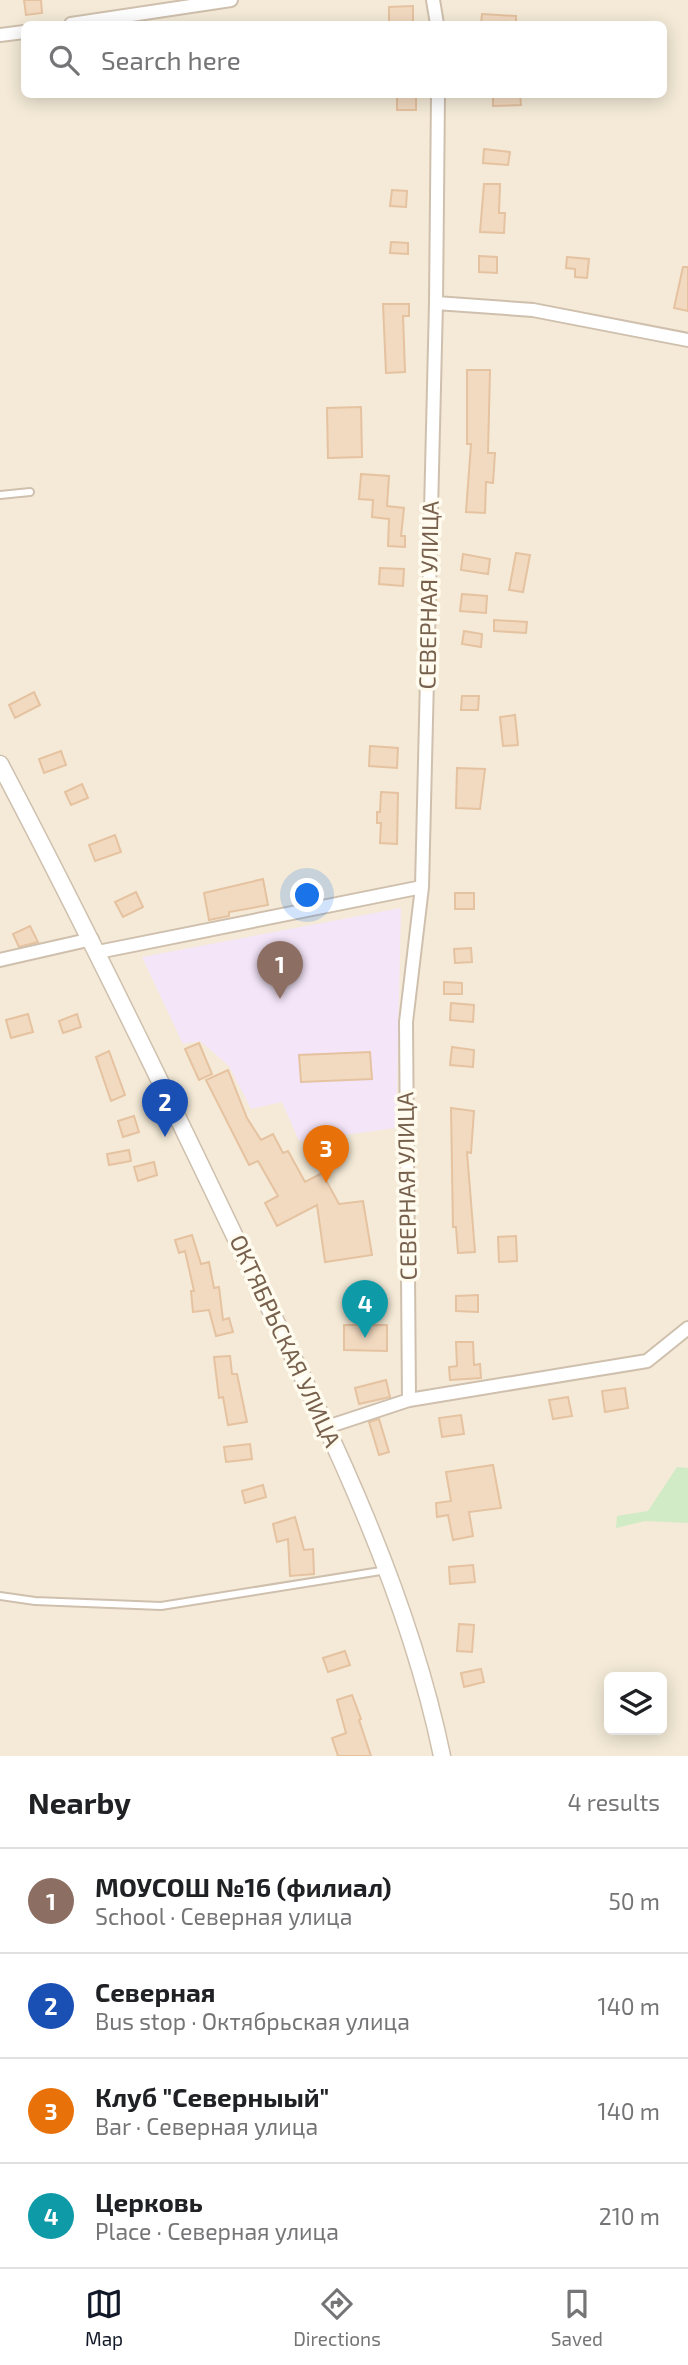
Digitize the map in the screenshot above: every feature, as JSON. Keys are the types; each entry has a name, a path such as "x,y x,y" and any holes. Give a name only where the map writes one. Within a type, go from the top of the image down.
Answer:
{"street":[{"path":"91,21 231,0"},
{"path":"433,0 436,21"},
{"path":"0,35 21,32"},
{"name":"СЕВЕРНАЯ УЛИЦА","path":"410,1400 406,1022 422,887 436,303 438,98"},
{"path":"436,303 534,310 688,340"},
{"name":"ОКТЯБРЬСКАЯ УЛИЦА","path":"0,764 95,945 327,1427 388,1570 434,1718 442,1756"},
{"path":"0,960 422,887"},
{"path":"327,1427 410,1400 647,1361 688,1328"}],"lane":[{"path":"0,495 30,492"},
{"path":"0,1596 35,1601 161,1605 388,1570"}],"shaded area":[{"path":"0,0 688,0 688,1756 0,1756"},
{"path":"401,908 396,1128 299,1141 282,1102 251,1109 229,1066 200,1041 183,1044 142,957"}],"green space":[{"path":"677,1467 688,1468 688,1523 645,1521 616,1528 617,1516 648,1511"}],"building":[{"path":"24,0 41,0 42,13 26,15"},
{"path":"413,6 413,21 389,21 389,7"},
{"path":"482,14 516,16 516,21 481,21"},
{"path":"397,98 416,98 416,110 397,110"},
{"path":"493,98 520,98 521,105 493,106"},
{"path":"484,149 510,152 508,165 483,163"},
{"path":"484,184 500,184 499,213 505,213 504,233 480,232"},
{"path":"392,190 407,191 406,207 390,206"},
{"path":"391,242 408,243 408,254 390,253"},
{"path":"479,256 497,257 497,273 479,272"},
{"path":"567,257 589,259 587,278 575,277 575,269 566,268"},
{"path":"683,267 688,267 688,311 674,308"},
{"path":"383,304 409,304 409,316 403,316 405,372 386,373"},
{"path":"467,370 490,370 488,453 495,453 493,483 486,482 485,513 466,512 471,444 467,444"},
{"path":"361,407 362,457 328,458 327,408"},
{"path":"361,474 389,476 387,506 404,508 401,536 405,536 405,547 388,546 389,519 372,517 373,500 359,499"},
{"path":"516,553 530,555 523,592 509,590"},
{"path":"463,554 490,559 488,574 461,570"},
{"path":"380,568 404,569 403,586 379,584"},
{"path":"462,594 487,596 486,613 460,611"},
{"path":"494,620 527,622 526,633 494,631"},
{"path":"464,631 482,634 481,647 462,644"},
{"path":"34,692 40,705 15,718 9,705"},
{"path":"462,696 479,696 478,710 461,710"},
{"path":"515,715 518,745 503,746 500,717"},
{"path":"370,746 398,748 397,768 369,766"},
{"path":"61,751 66,765 44,773 39,759"},
{"path":"457,768 485,769 480,809 456,808"},
{"path":"82,784 88,798 71,805 65,792"},
{"path":"381,792 398,793 397,844 380,843 381,823 377,823 377,812 380,812"},
{"path":"115,835 121,852 95,861 89,845"},
{"path":"263,879 268,905 229,912 229,916 209,920 204,893"},
{"path":"136,892 143,907 123,917 115,902"},
{"path":"455,893 474,893 474,909 455,909"},
{"path":"30,926 38,942 19,947 13,934"},
{"path":"471,948 472,962 455,963 454,949"},
{"path":"444,982 462,983 462,994 444,994"},
{"path":"451,1003 474,1005 473,1022 450,1020"},
{"path":"28,1014 33,1032 11,1038 6,1020"},
{"path":"77,1014 81,1027 63,1033 59,1021"},
{"path":"199,1043 212,1074 199,1080 185,1049"},
{"path":"452,1047 474,1050 473,1067 450,1065"},
{"path":"109,1051 125,1095 111,1101 96,1057"},
{"path":"370,1052 372,1079 301,1082 299,1055"},
{"path":"228,1070 247,1118 261,1140 273,1134 283,1153 288,1151 305,1182 322,1173 339,1204 363,1201 372,1255 325,1262 317,1205 277,1226 265,1203 278,1196 258,1161 249,1165 206,1080"},
{"path":"451,1108 474,1111 471,1153 467,1152 475,1252 458,1253 456,1227 453,1227"},
{"path":"134,1116 139,1132 123,1137 118,1121"},
{"path":"129,1150 131,1161 109,1165 107,1154"},
{"path":"154,1162 157,1175 138,1181 134,1167"},
{"path":"192,1235 201,1264 209,1262 214,1288 219,1287 223,1320 229,1318 233,1332 216,1336 209,1310 193,1312 191,1291 194,1291 185,1251 179,1253 175,1240"},
{"path":"516,1236 517,1261 499,1262 498,1237"},
{"path":"478,1295 478,1312 456,1311 456,1296"},
{"path":"344,1325 387,1325 387,1351 344,1350"},
{"path":"456,1342 473,1342 474,1365 480,1364 481,1378 450,1380 449,1367 457,1366"},
{"path":"230,1356 232,1374 237,1374 247,1422 228,1425 223,1397 219,1398 214,1357"},
{"path":"386,1380 390,1397 359,1404 355,1388"},
{"path":"625,1388 628,1408 605,1412 602,1391"},
{"path":"568,1397 572,1416 553,1419 549,1400"},
{"path":"461,1415 464,1434 442,1437 439,1418"},
{"path":"379,1419 389,1452 379,1455 369,1422"},
{"path":"250,1444 252,1459 226,1462 224,1447"},
{"path":"493,1465 501,1508 469,1512 473,1536 453,1540 448,1515 437,1517 436,1503 451,1501 446,1472"},
{"path":"263,1485 266,1497 245,1503 242,1491"},
{"path":"295,1517 304,1550 313,1549 314,1574 290,1576 288,1539 277,1542 273,1524"},
{"path":"473,1565 475,1582 450,1584 449,1567"},
{"path":"459,1624 474,1625 472,1652 457,1651"},
{"path":"345,1651 350,1665 328,1672 323,1658"},
{"path":"481,1669 484,1682 464,1687 461,1673"},
{"path":"352,1695 371,1756 338,1756 332,1738 346,1733 337,1700"}],"place":[{"name":"МОУСОШ №16 (филиал)","path":"280,999"},
{"name":"Северная","path":"165,1137"},
{"name":"Клуб \"Северныый\"","path":"326,1183"},
{"name":"Церковь","path":"365,1338"}]}
